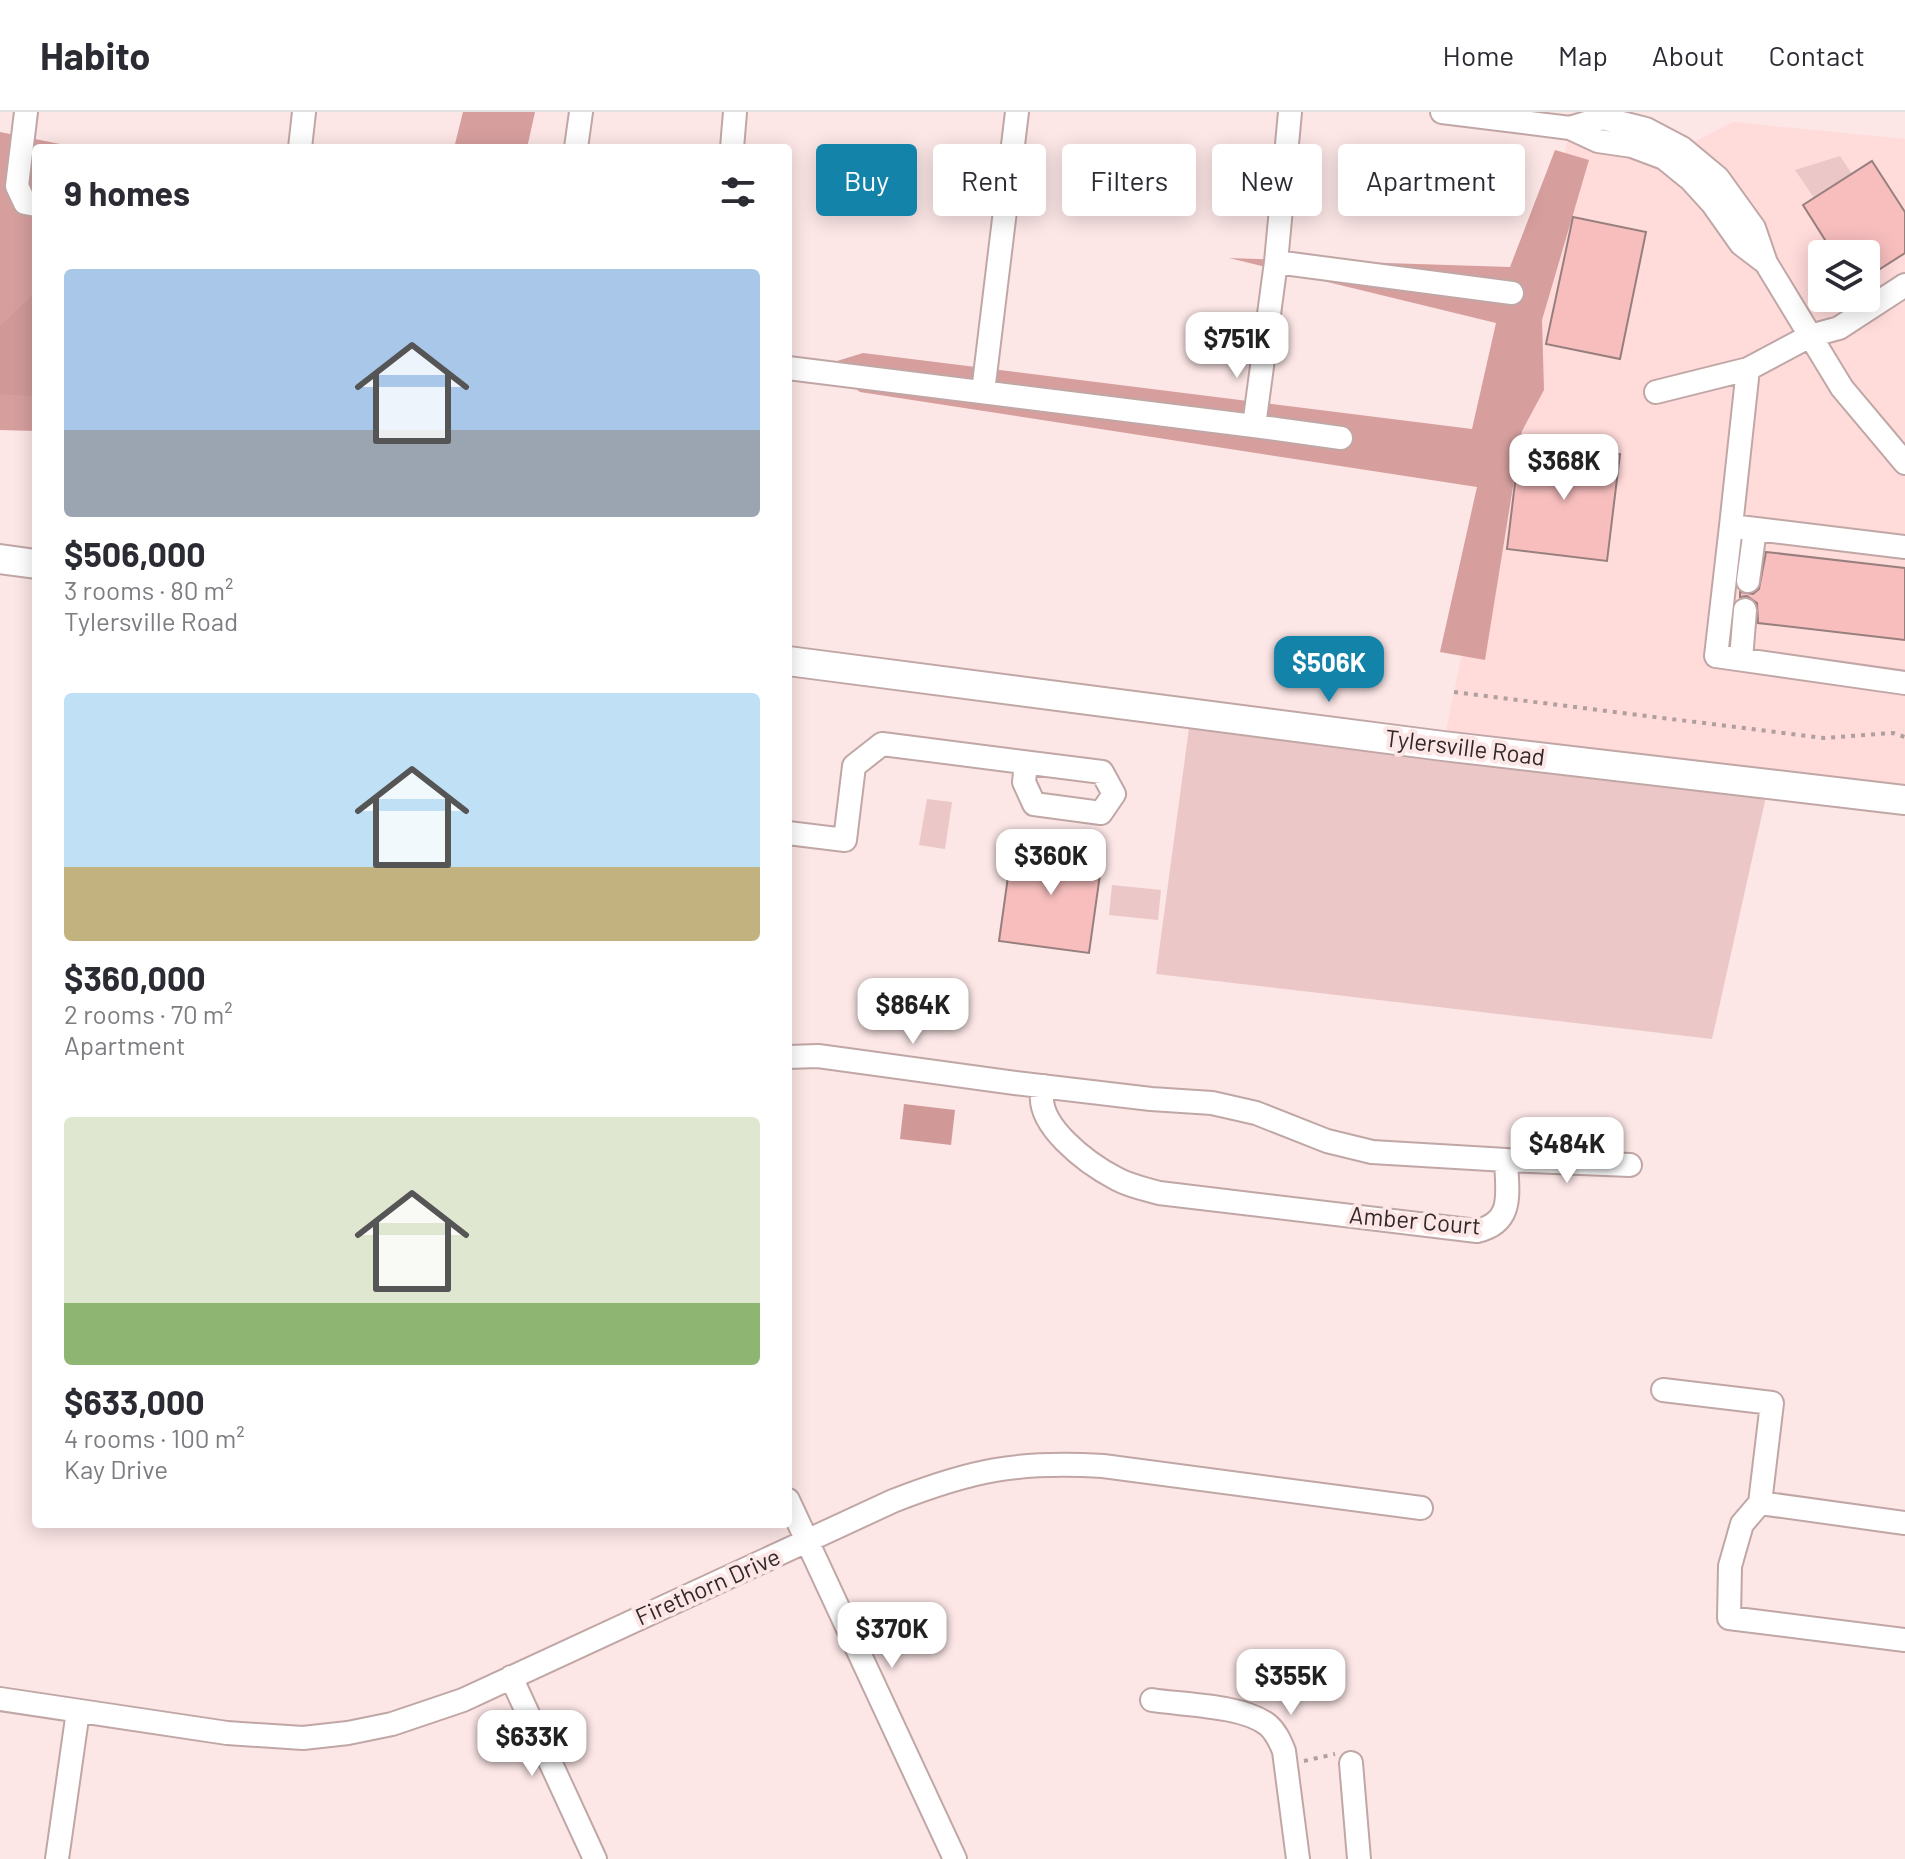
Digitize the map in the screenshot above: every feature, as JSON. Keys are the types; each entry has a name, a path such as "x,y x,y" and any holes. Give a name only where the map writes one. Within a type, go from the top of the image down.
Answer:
{"main road":[{"path":"0,559 32,563"},
{"name":"Tylersville Road","path":"792,662 1443,746 1905,800"}],"street":[{"path":"26,112 17,186 25,203 32,204"},
{"path":"300,144 304,112"},
{"path":"577,144 581,112"},
{"path":"732,144 735,112"},
{"path":"983,392 1017,112"},
{"path":"1254,426 1276,262 1290,112"},
{"path":"1442,112 1570,128 1602,118 1646,129 1682,148 1718,178 1754,228 1766,263 1842,388 1905,463"},
{"path":"1276,262 1512,293"},
{"path":"1656,392 1748,369 1810,336 1839,328 1905,285"},
{"path":"792,368 1341,438"},
{"path":"1748,369 1716,656 1905,683"},
{"path":"1879,435 1905,443"},
{"path":"1731,526 1905,547"},
{"path":"1748,581 1755,529"},
{"path":"1741,659 1745,610"},
{"path":"792,833 845,840 854,766 882,744 1026,763"},
{"path":"792,1057 818,1056 1044,1086 1212,1103 1256,1113 1327,1141 1372,1152 1630,1165"},
{"name":"Amber Court","path":"1044,1086 1041,1094 1047,1115 1066,1143 1116,1179 1159,1193 1477,1231 1492,1228 1503,1217 1507,1203 1506,1160"},
{"path":"1663,1390 1772,1403 1760,1503 1742,1524 1730,1566 1729,1618 1905,1640"},
{"name":"Firethorn Drive","path":"0,1699 227,1733 303,1738 392,1724 449,1705 893,1501 965,1475 1010,1466 1057,1463 1103,1466 1421,1508"},
{"path":"1760,1503 1905,1523"},
{"path":"792,1509 955,1859"},
{"path":"511,1677 595,1859"},
{"path":"1152,1700 1242,1713 1269,1726 1279,1737 1287,1766 1298,1859"},
{"path":"57,1859 78,1711"},
{"path":"1351,1763 1359,1859"}],"path":[{"path":"1454,692 1824,738 1893,733 1905,737"},
{"path":"1287,1766 1336,1754 1351,1763"}],"shaded area":[{"path":"463,112 535,112 528,144 455,144"},
{"path":"1602,118 1682,148 1733,122 1905,139 1905,800 1443,746 1570,128"},
{"path":"0,132 60,144 32,144 32,431 0,430"},
{"path":"1555,150 1589,160 1542,320 1544,390 1522,431 1485,660 1440,652 1477,487 860,392 824,365 863,353 1472,429 1496,323 1229,258 1510,267"},
{"path":"1840,156 1852,174 1814,198 1795,170"},
{"path":"32,296 30,396 0,394 0,326"},
{"path":"1191,713 1769,783 1712,1039 1156,974"},
{"path":"927,799 952,802 945,849 919,845"},
{"path":"1112,885 1161,890 1158,920 1109,915"},
{"path":"904,1104 955,1110 951,1145 900,1139"}],"building":[{"path":"1872,161 1905,212 1905,253 1880,269 1880,240 1825,240 1803,205"},
{"path":"1573,217 1646,232 1620,359 1546,344"},
{"path":"1520,442 1620,454 1607,561 1507,549"},
{"path":"1766,552 1905,568 1905,640 1758,623 1757,603 1747,596 1740,597 1740,592 1753,594 1759,589"},
{"path":"1013,841 1103,853 1089,953 999,941"}]}
